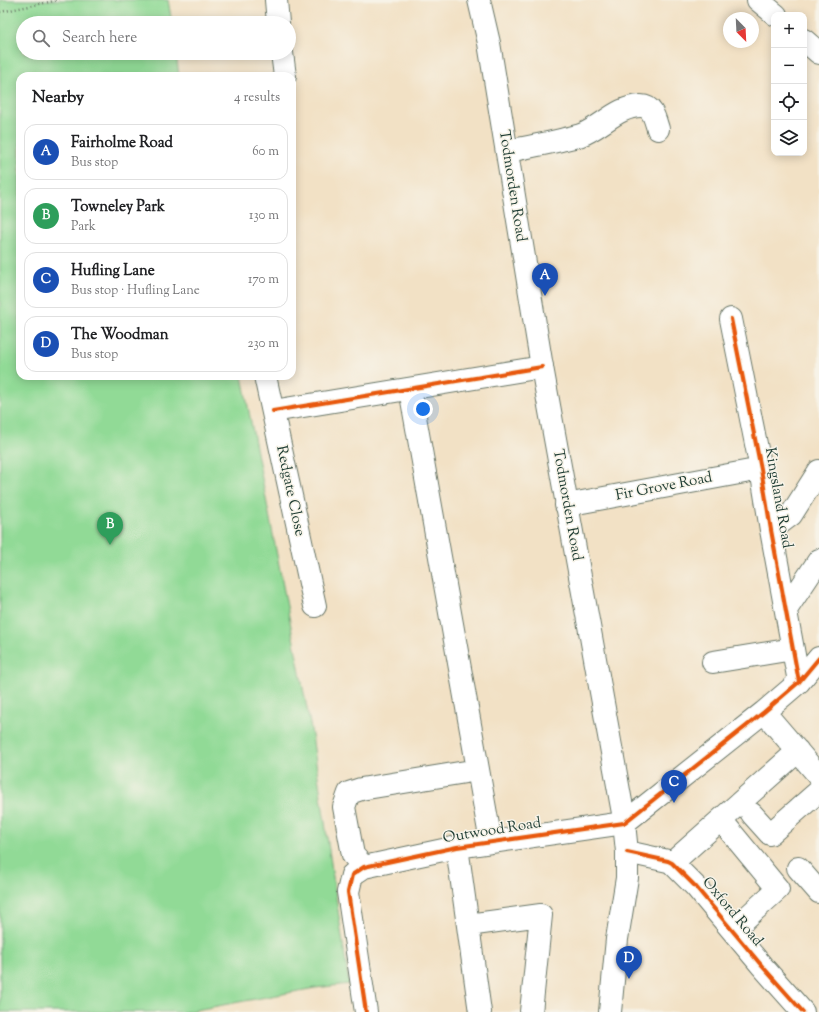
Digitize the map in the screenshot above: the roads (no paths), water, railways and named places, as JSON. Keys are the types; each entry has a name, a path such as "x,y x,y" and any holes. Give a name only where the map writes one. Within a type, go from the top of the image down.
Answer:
{"main road":[{"path":"276,0 277,16"},
{"name":"Todmorden Road","path":"479,0 489,43 566,506 623,813 627,852 627,878 617,939 610,1012"},
{"path":"758,0 772,12"},
{"path":"807,43 819,53"},
{"path":"283,60 284,72"},
{"path":"507,151 580,136 591,131 617,114 643,106 649,108 654,116 658,129"},
{"name":"Kingsland Road","path":"731,319 761,469 799,682"},
{"path":"273,411 542,367"},
{"name":"Redgate Close","path":"266,380 315,606"},
{"path":"410,389 492,842"},
{"name":"Fir Grove Road","path":"566,506 761,469"},
{"path":"771,530 791,515 819,471"},
{"path":"786,610 819,560"},
{"path":"713,662 793,649"},
{"path":"624,823 764,712 799,682 819,658"},
{"path":"764,712 819,776"},
{"path":"672,863 798,751"},
{"path":"366,1012 348,892 352,875 364,867 353,855 344,807 350,793 361,789 478,770"},
{"path":"752,814 770,834 819,791"},
{"path":"721,820 778,889 733,930"},
{"name":"Outwood Road","path":"364,867 492,842 624,823"},
{"path":"457,848 480,1012"},
{"name":"Oxford Road","path":"627,852 672,863 696,887 762,966 803,1012"},
{"path":"798,868 819,892"},
{"path":"468,925 541,915 531,1012"}],"place":[{"name":"Fairholme Road","path":"545,296"},
{"name":"Towneley Park","path":"110,545"},
{"name":"Hufling Lane","path":"674,803"},
{"name":"The Woodman","path":"629,979"}]}
